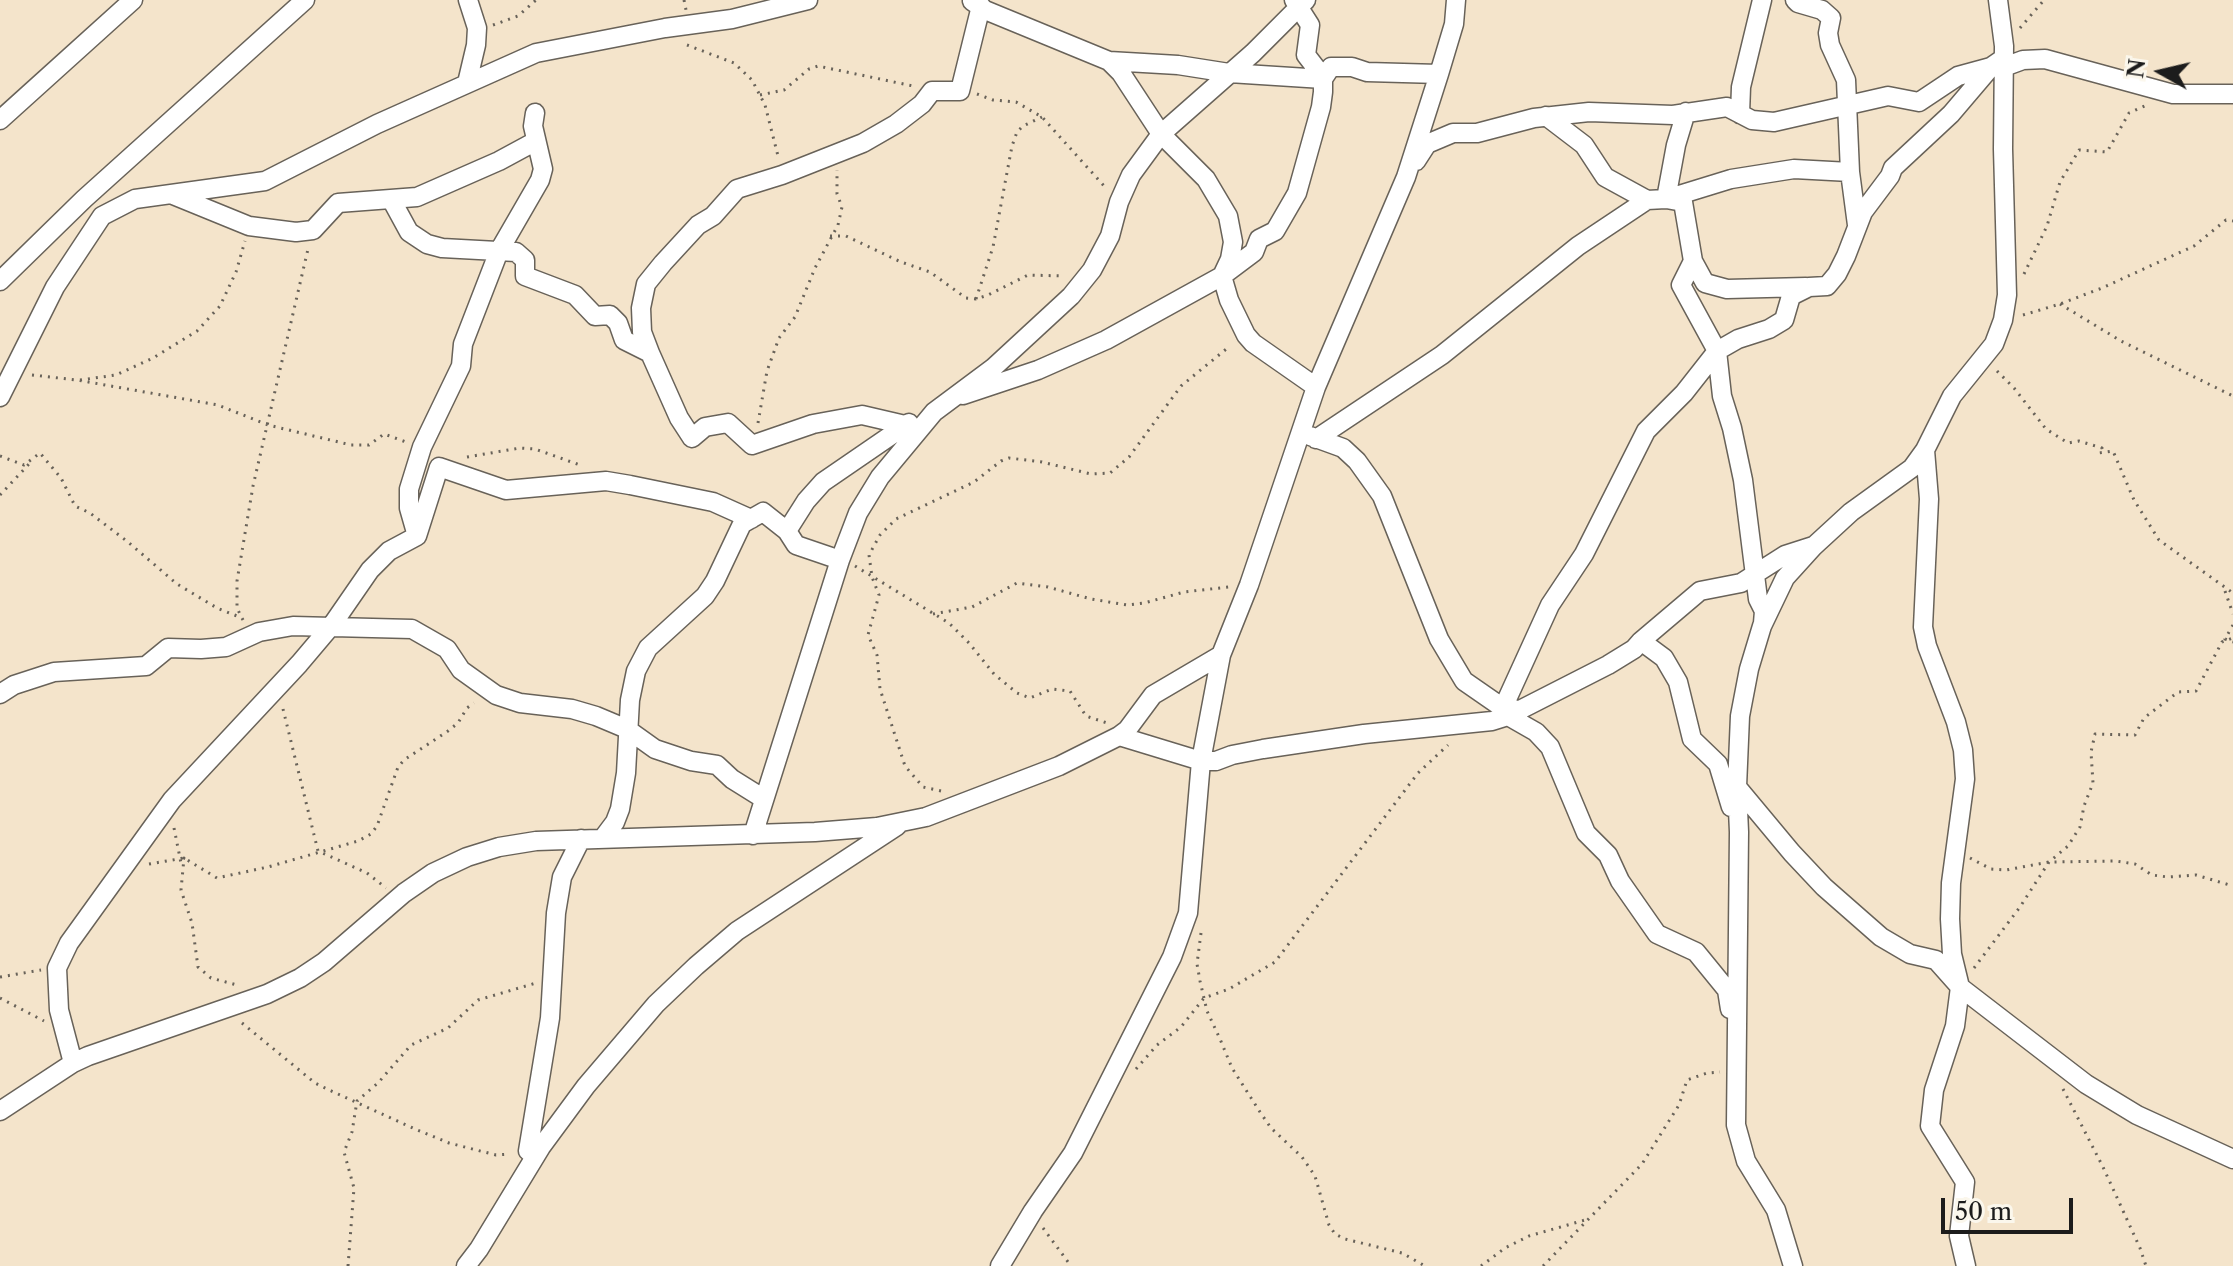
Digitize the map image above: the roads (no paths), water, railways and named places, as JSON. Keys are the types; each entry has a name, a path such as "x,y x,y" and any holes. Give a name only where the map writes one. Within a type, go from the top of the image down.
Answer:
{"street":[{"path":"0,120 133,0"},
{"path":"0,281 84,199 305,0"},
{"path":"467,83 477,28 468,0"},
{"path":"0,397 55,287 102,216 135,199 265,181 536,53 665,28 732,19 808,0"},
{"path":"1000,1266 1073,1153 1172,957 1188,913 1201,761 1221,655 1308,436 1316,387 1406,177 1454,24 1456,0"},
{"path":"1740,114 1741,87 1762,0"},
{"path":"1795,0 1822,10 1831,18 1828,33 1830,45 1846,80 1850,172 1857,227"},
{"path":"1793,1266 1776,1210 1746,1161 1736,1125 1740,716 1749,669 1762,626 1785,578 1851,512 1912,468 1925,450 1952,396 1994,344 2003,320 2007,295 1998,0"},
{"path":"787,531 806,501 823,482 905,425 934,412 956,397 1050,318 1092,270 1110,236 1119,202 1131,175 1161,134 1253,53 1300,2 1310,25 1306,55 1314,61 1323,79"},
{"path":"905,425 862,415 840,417 752,445 728,423 705,427 692,438 679,418 642,332 641,308 646,284 698,225 713,216 737,189 863,143 896,124 922,104 932,91 960,91 976,3 985,10 1109,61 1323,79"},
{"path":"1406,177 1427,144 1453,133 1477,133 1546,116 1589,112 1664,115 1727,107 1752,120 1774,122 1888,96 1919,102 1958,76 2001,59 2045,59 2173,94 2233,94"},
{"path":"1546,116 1584,145 1605,177 1657,200 1683,202 1693,261 1705,283 1727,289 1827,286 1837,274 1863,212 1893,168 1951,114 2001,59"},
{"path":"1109,61 1121,73 1161,134 1206,179 1228,216 1233,242 1222,276 1239,323 1253,343 1316,387"},
{"path":"956,397 1002,385 1072,356 1222,276 1254,252 1259,239 1275,231 1297,193 1321,107 1323,79 1331,67 1352,67 1367,72 1439,74"},
{"path":"1657,200 1686,112"},
{"path":"417,536 409,508 409,489 422,447 461,366 463,344 499,251 540,180 543,169 533,126 535,113"},
{"path":"171,194 249,226 296,232 313,230 338,203 417,197 536,141"},
{"path":"1308,436 1442,355 1578,246 1657,200 1731,179 1794,169 1850,172"},
{"path":"391,199 409,232 427,244 442,248 516,252 525,260 525,276 575,295 595,316 610,315 618,323 624,340 650,353"},
{"path":"1693,261 1681,285 1717,351 1722,396 1743,480 1758,599 1764,611 1762,626"},
{"path":"1511,712 1550,605 1584,554 1646,431 1684,393 1717,351 1784,320 1791,296 1809,287"},
{"path":"753,835 840,560 858,513 880,477 934,412"},
{"path":"1308,436 1343,448 1357,461 1382,496 1439,639 1464,681 1511,712 1550,747 1586,833 1608,855 1620,881 1657,934 1696,952 1727,990 1736,1063"},
{"path":"1925,450 1929,499 1923,627 1963,750 1965,779 1950,919 1952,954 1960,987 1955,1026 1934,1090 1930,1126 1965,1182 1959,1236 1966,1266"},
{"path":"73,1063 62,1028 57,968 69,943 162,814 332,625 370,570 389,551 417,536 439,467 506,490 606,481 713,502 751,519"},
{"path":"603,838 620,809 636,671 648,648 705,596 742,524 763,512 787,531 796,545 840,560"},
{"path":"1123,733 1201,761 1216,761 1263,749 1364,734 1492,721 1608,665 1634,649 1700,591 1741,583 1785,555 1814,546"},
{"path":"0,694 14,685 54,672 146,666 168,648 226,647 259,632 293,626 412,629 447,649 461,670 496,695 520,703 572,709 627,729 655,749 691,761 717,765 732,779 764,799"},
{"path":"1641,641 1664,658 1678,682 1692,739 1718,764 1739,832"},
{"path":"0,1111 73,1063 130,1040 267,994 300,978 324,962 398,898 433,873 467,857 499,847 536,841 815,832 903,823 965,803 1059,766 1123,733 1153,695 1221,655"},
{"path":"1737,787 1792,853 1881,937 1910,954 1936,960 1960,987 2098,1092 2137,1115 2233,1159"},
{"path":"466,1266 541,1147 586,1086 656,1004 737,931 903,823"},
{"path":"528,1151 550,1018 556,913 562,877 581,839"}]}
